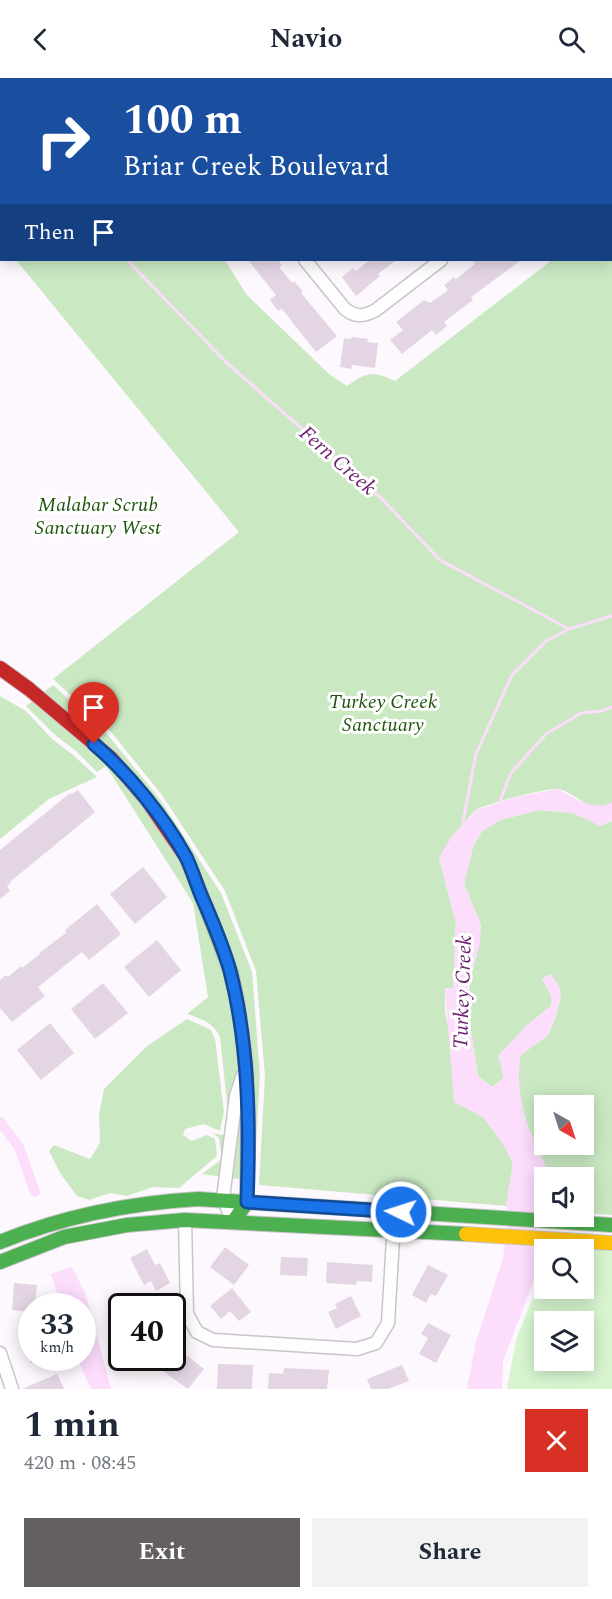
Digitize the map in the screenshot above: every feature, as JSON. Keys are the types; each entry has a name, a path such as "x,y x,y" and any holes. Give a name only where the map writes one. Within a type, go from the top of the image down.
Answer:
{"street":[{"path":"306,261 345,309 359,316 367,315 376,309 440,261"},
{"path":"0,668 29,689 111,758 147,800 186,857 231,972 246,1065 247,1202 233,1221"},
{"path":"233,1221 223,1198 236,1096 246,1065"},
{"path":"0,1242 56,1221 125,1205 223,1198 247,1202 612,1225"},
{"path":"185,1220 187,1314 197,1332 213,1340 357,1349 376,1343 388,1323 394,1212"},
{"path":"0,1262 64,1237 127,1225 185,1220 393,1229 612,1244"},
{"path":"0,1353 12,1389"}],"green space":[{"name":"Turkey Creek Sanctuary","path":"17,261 226,261 246,294 330,375 347,386 371,374 381,375 395,381 551,261 612,261 612,802 604,806 590,805 563,790 551,789 491,804 473,813 439,858 456,923 453,988 445,989 445,1011 450,1036 484,1118 502,1142 513,1163 506,1206 259,1185 265,1076 256,971 225,891 162,795 111,732 53,679 239,532"},
{"path":"53,685 108,735 159,798 221,893 252,972 260,1075 254,1181 202,1174 222,1159 219,1138 213,1133 225,1134 228,1112 220,1037 211,1025 187,1014 208,997 193,903 106,766 97,772 26,706"},
{"path":"0,696 26,711 52,739 97,777 49,799 0,839"},
{"path":"538,810 573,813 601,826 612,821 612,1215 594,1214 594,1167 546,1167 541,1155 594,1155 594,1095 534,1095 534,1141 521,1103 520,1055 548,1035 561,995 559,986 550,974 542,979 551,995 551,1006 524,1028 502,1067 504,1078 492,1087 478,1076 471,1033 464,1015 481,925 464,884 473,847 482,831 500,820"},
{"path":"187,1019 211,1030 215,1039 224,1112 220,1131 204,1124 185,1129 183,1135 192,1141 207,1135 215,1139 217,1156 179,1188 153,1187 127,1196 110,1193 89,1200 77,1196 60,1173 49,1151 54,1145 90,1159 100,1143 99,1114 104,1089 147,1046"},
{"path":"594,1248 612,1249 612,1389 507,1389 516,1340 534,1295 534,1299 594,1299"}],"water":[{"name":"Turkey Creek","path":"558,789 592,805 599,806 612,802 612,821 601,826 573,813 538,810 500,820 482,831 473,847 464,884 481,925 480,943 468,987 464,1015 471,1033 478,1076 492,1087 504,1078 498,1056 524,1028 551,1006 551,995 542,979 550,974 559,986 561,995 548,1035 520,1056 521,1103 534,1139 534,1155 541,1155 546,1167 534,1167 534,1227 537,1227 536,1239 534,1239 534,1280 503,1361 502,1389 467,1389 476,1342 503,1258 509,1211 506,1206 513,1163 502,1142 484,1118 454,1102 445,990 453,988 456,924 439,858 452,836 476,810 520,796"},
{"path":"72,1267 85,1293 57,1293 51,1274"},
{"path":"96,1333 111,1389 91,1389 83,1371 96,1371"}],"building":[{"path":"249,261 279,261 282,265 279,267 292,283 294,281 303,292 301,293 337,336 316,352 282,309 278,311 270,300 276,295"},
{"path":"369,261 395,261 356,296 342,277 353,268 356,271"},
{"path":"473,261 520,261 471,297 473,300 444,322 447,326 436,335 432,330 402,354 390,340 403,330 396,322 424,300 430,303 448,290 444,285 475,264"},
{"path":"352,337 378,343 375,368 352,365 351,369 340,367 344,338 351,339"},
{"path":"78,790 95,812 10,882 7,886 10,891 0,899 0,850 70,793"},
{"path":"143,867 167,897 135,924 110,894"},
{"path":"97,904 121,934 89,960 82,952 38,987 45,996 12,1022 0,1008 0,980 6,975 8,977 21,966 22,968 40,954"},
{"path":"157,940 181,970 149,997 124,967"},
{"path":"103,983 128,1013 95,1039 71,1009"},
{"path":"50,1023 74,1053 41,1080 17,1050"},
{"path":"225,1247 249,1265 234,1285 210,1267"},
{"path":"147,1249 155,1265 160,1263 170,1283 156,1291 151,1281 144,1285 130,1258"},
{"path":"281,1257 308,1258 307,1276 280,1275"},
{"path":"327,1262 373,1265 372,1282 357,1281 356,1285 326,1283"},
{"path":"428,1265 448,1275 436,1296 431,1294 426,1303 412,1295"},
{"path":"14,1283 37,1285 36,1293 18,1293 18,1311 12,1310"},
{"path":"232,1288 251,1312 239,1321 230,1311 221,1319 210,1306"},
{"path":"351,1296 361,1316 336,1329 328,1312 337,1308 335,1304"},
{"path":"428,1323 451,1335 436,1363 419,1354 428,1338 421,1334"},
{"path":"186,1355 204,1369 188,1389 163,1371 186,1371"},
{"path":"218,1364 253,1365 252,1389 217,1389"},
{"path":"402,1365 409,1381 388,1389 371,1389 367,1379"},
{"path":"284,1368 329,1370 327,1389 268,1389 269,1373 283,1374"},
{"path":"57,1374 64,1389 22,1389"}],"waterway":[{"name":"Fern Creek","path":"128,261 227,363 381,498 440,560 569,629 612,616"},
{"name":"Fern Creek","path":"462,827 476,754 512,675 546,641 569,629"},
{"path":"498,806 511,773 546,734 581,713 602,711 612,707"},
{"path":"0,1122 19,1147 35,1192"}],"traffic: fast":[{"path":"202,897 231,972 246,1065 247,1202 233,1222"},
{"path":"0,1242 48,1225 98,1212 198,1199 612,1225"},
{"path":"0,1262 64,1237 127,1225 185,1220 466,1234"}],"traffic: slow":[{"path":"466,1234 612,1243"}],"traffic: jam":[{"path":"0,668 29,689 111,758 147,800 186,857 202,897"}],"route":[{"path":"94,744 111,758 147,800 186,857 224,950 238,1005 246,1065 247,1202 401,1212"}],"park label":[{"name":"Malabar Scrub Sanctuary West","path":"98,516"}]}
